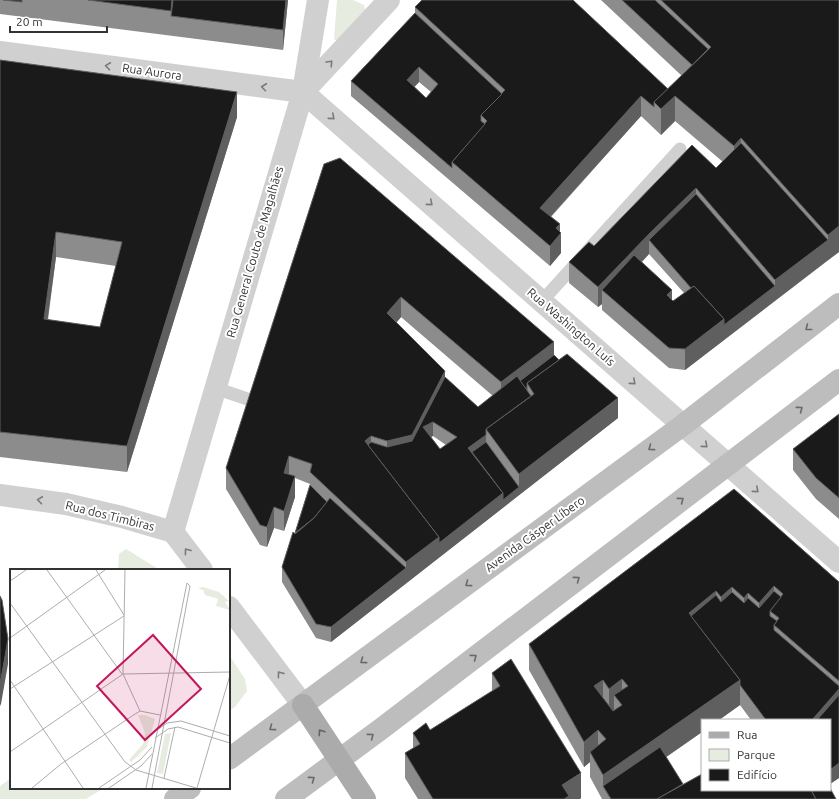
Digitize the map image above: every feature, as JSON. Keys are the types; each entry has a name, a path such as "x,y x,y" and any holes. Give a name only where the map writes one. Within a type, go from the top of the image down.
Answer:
{"main road":[{"name":"Avenida Cásper Líbero","path":"230,758 683,425 839,304"},
{"path":"286,799 340,760 839,380"},
{"path":"303,705 364,799"},
{"path":"175,799 189,789"}],"street":[{"path":"303,92 318,0"},
{"name":"Rua General Couto de Magalhães","path":"173,532 303,92 389,0"},
{"name":"Rua Aurora","path":"0,52 303,92"},
{"name":"Rua Washington Luís","path":"303,92 839,562"},
{"name":"Rua dos Timbiras","path":"0,495 66,504 115,515 173,532"},
{"path":"173,532 201,569"},
{"path":"230,608 303,705"}],"lane":[{"path":"542,301 680,149"},
{"path":"215,388 273,408"}],"green space":[{"path":"337,0 353,0 364,5 365,10 338,40 335,40 334,39"},
{"path":"126,549 158,569 118,569 119,554"},
{"path":"230,656 245,679 247,691 235,707 230,710"},
{"path":"10,779 10,789 102,789 86,799 0,799 0,786"}],"building":[{"path":"3,0 22,0 22,2"},
{"path":"88,0 172,0 171,11"},
{"path":"173,0 286,0 283,30 171,16"},
{"path":"422,0 573,0 668,89 654,102 654,107 641,96 540,208 560,224 556,228 561,233 550,246 452,162 487,121 481,115 505,90 415,7"},
{"path":"622,0 655,0 708,49 692,65"},
{"path":"661,0 839,0 839,226 828,235 741,138 734,146 675,96 661,109 654,102 711,47"},
{"path":"415,13 502,94 481,115 481,121 485,124 452,162 452,168 351,81","holes":["419,67 438,84 426,98 407,80"]},
{"path":"0,60 237,92 127,446 0,432","holes":["56,232 122,242 100,327 44,319"]},
{"path":"741,143 828,240 775,280 696,188 598,287 569,262 589,242 594,246 692,145 716,168"},
{"path":"340,158 554,342 501,382 401,297 387,313 445,371 412,435 387,441 371,436 365,441 439,537 406,562 310,472 312,464 289,456 284,473 295,476 284,511 274,507 267,527 260,525 226,468 324,164"},
{"path":"696,194 775,286 724,325 724,319 694,286 691,288 649,240"},
{"path":"634,255 672,290 667,295 673,301 694,286 724,319 685,349 669,348 602,290"},
{"path":"567,354 618,398 519,474 486,429 534,394 527,383"},
{"path":"554,355 559,360 527,383 527,390 520,381"},
{"path":"517,376 531,396 486,429 486,435 468,448 503,493 439,543 439,537 368,445 371,442 387,447 412,441 445,377 478,407","holes":["433,422 457,437 440,449 423,427"]},
{"path":"839,414 839,498 816,478 793,449"},
{"path":"486,442 519,487 503,500 503,493 472,452"},
{"path":"310,485 327,502 314,518 295,533"},
{"path":"734,489 839,582 839,681 774,625 779,618 770,611 783,594 774,586 759,603 748,593 744,598 732,587 721,597 716,591 689,613 740,680 603,775 590,752 606,739 598,730 584,742 529,644","holes":["622,679 628,686 614,695 622,705 613,711 594,686 603,680 609,689"]},
{"path":"330,498 406,568 331,627 316,624 282,567 293,532 295,534 314,518"},
{"path":"774,591 781,597 770,611 770,616 777,621 774,625 774,630 839,686 839,689 813,719 765,719 740,685 740,680 691,616 716,595 721,602 732,592 744,603 748,598 759,608"},
{"path":"0,596 2,600 8,639 0,680"},
{"path":"511,659 581,773 562,785 569,796 564,799 433,799 405,753 420,744 413,733 426,723 430,730 500,686 492,673"},
{"path":"839,695 839,763 831,769 831,719 818,719"},
{"path":"660,747 683,784 657,799 611,799 603,786"},
{"path":"701,775 701,791 812,791 816,799 657,799"},
{"path":"831,790 836,799 816,799 812,791"}]}
